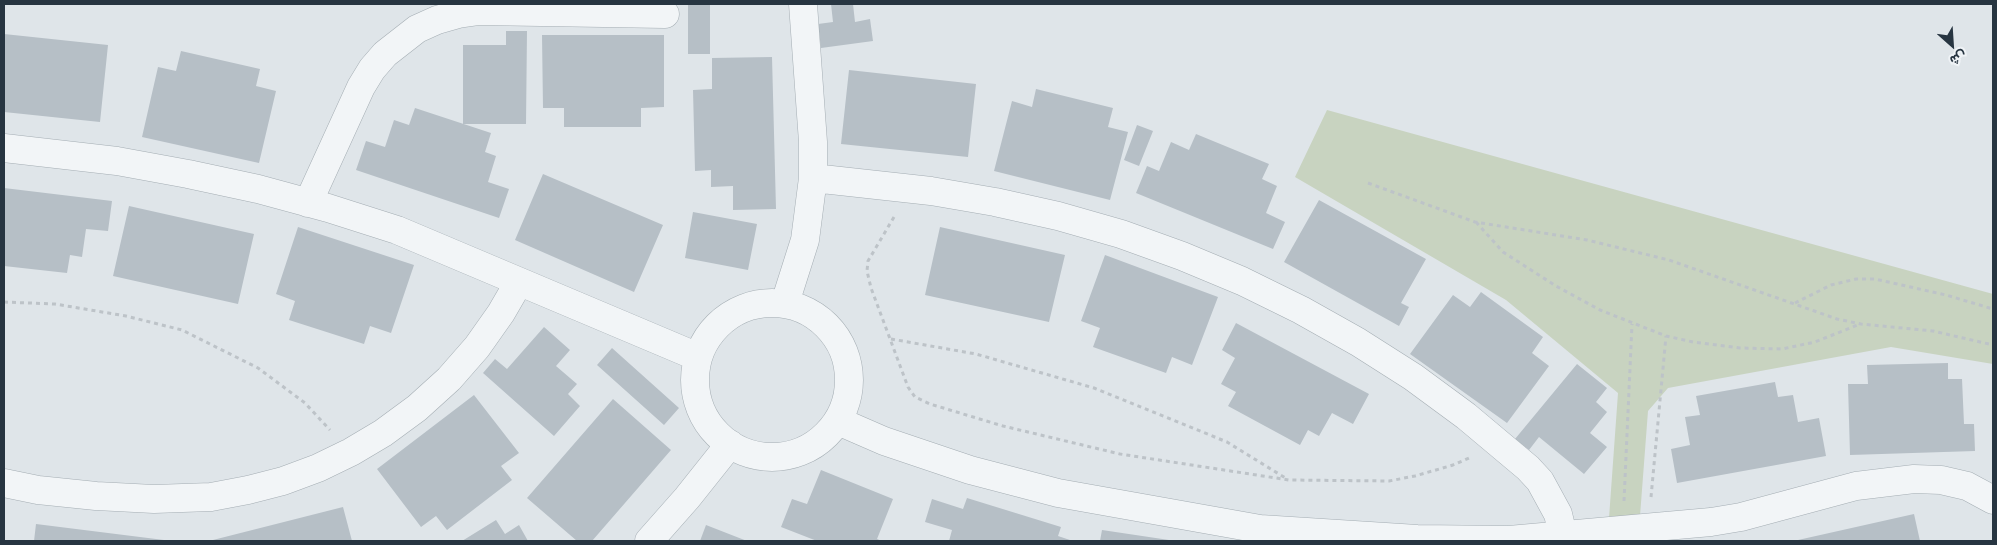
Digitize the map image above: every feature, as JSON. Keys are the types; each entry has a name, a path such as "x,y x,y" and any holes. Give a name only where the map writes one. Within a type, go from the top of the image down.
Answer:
{"street":[{"path":"785,303 805,240 813,178 813,142 803,4"},
{"path":"308,203 361,87 372,69 385,54 417,29 451,16 479,11 666,14"},
{"path":"4,148 117,161 258,189 308,203 397,230 698,357"},
{"path":"813,178 905,188 994,202 1058,216 1138,240 1242,281 1301,310 1358,342 1413,377 1499,444 1528,468 1540,481 1558,514 1563,536"},
{"path":"4,483 38,490 96,496 154,499 211,497 248,490 318,468 352,452 383,433 417,408 449,379 477,347 501,313 519,282"},
{"path":"763,303 785,303 806,310 824,322 838,338 846,358 850,379 847,401 838,420 825,436 808,448 788,455 768,457 748,453 730,444 715,431 703,415 697,396 695,377 698,357 708,337 723,321 742,309 763,303"},
{"path":"838,420 893,444 970,470 1058,494 1260,535 1509,540 1563,536 1711,522 1741,517 1856,486 1914,479 1941,480 1967,486 1993,500"},
{"path":"649,541 687,498 730,444"}],"path":[{"path":"1368,184 1475,222 1587,240 1660,258 1837,319 1861,324 1933,331 1993,346"},
{"path":"905,188 892,224 868,261 867,271 908,387 916,397 930,404 1002,426 1120,454 1289,480 1389,481 1416,476 1453,465 1499,444"},
{"path":"1475,222 1503,252 1556,286 1600,310 1666,336 1692,342 1740,348 1782,349 1815,342 1861,324"},
{"path":"1795,304 1831,285 1856,278 1875,279 1946,295 1993,309"},
{"path":"4,302 55,304 126,316 182,330 258,368 305,403 352,452"},
{"path":"1632,324 1635,529"},
{"path":"1635,529 1666,336"},
{"path":"890,338 976,354 1094,388 1227,442 1289,480"}],"green space":[{"path":"1327,110 1993,294 1993,364 1891,347 1668,388 1648,411 1640,516 1609,518 1618,393 1506,300 1295,177"}],"building":[{"path":"688,4 710,4 710,54 688,54"},
{"path":"831,4 853,4 855,22 870,19 873,41 821,48 818,24 833,22"},
{"path":"506,31 527,31 526,124 463,124 463,45 506,45"},
{"path":"4,34 108,45 100,122 4,112"},
{"path":"542,35 664,35 664,107 641,108 641,127 564,127 564,108 543,108"},
{"path":"181,51 260,69 256,86 276,91 259,163 142,137 158,67 176,71"},
{"path":"772,57 776,209 733,210 733,186 711,187 711,170 695,171 693,90 712,89 712,58"},
{"path":"849,70 976,84 968,157 841,144"},
{"path":"1036,89 1113,108 1108,127 1128,132 1110,200 994,171 1012,101 1032,107"},
{"path":"415,108 491,133 485,152 496,156 488,182 509,189 499,218 356,170 366,141 385,147 394,120 409,125"},
{"path":"1137,125 1153,131 1139,166 1124,160"},
{"path":"1196,134 1269,164 1262,179 1277,186 1266,213 1285,222 1273,249 1136,193 1147,166 1159,171 1171,142 1189,150"},
{"path":"543,174 663,225 634,292 515,240"},
{"path":"4,188 112,201 108,231 86,229 82,257 70,255 67,273 4,266"},
{"path":"1319,200 1426,259 1401,303 1409,307 1399,326 1284,262"},
{"path":"129,206 254,234 238,304 113,276"},
{"path":"693,212 757,224 748,270 685,258"},
{"path":"298,227 414,265 391,333 370,326 364,344 289,320 295,301 276,294"},
{"path":"940,227 1065,255 1049,322 925,295"},
{"path":"1105,255 1218,297 1192,365 1172,357 1166,373 1093,347 1100,328 1081,321"},
{"path":"1481,292 1543,337 1532,353 1549,366 1507,423 1410,354 1453,295 1470,307"},
{"path":"1236,323 1369,394 1353,424 1332,413 1319,436 1308,430 1300,445 1228,406 1236,392 1221,384 1235,358 1222,350"},
{"path":"544,327 570,350 556,366 577,384 568,394 580,406 554,436 483,373 495,359 507,369"},
{"path":"612,348 679,408 664,425 597,365"},
{"path":"1948,363 1948,379 1962,379 1964,424 1974,424 1975,451 1850,455 1848,384 1868,384 1867,365"},
{"path":"1577,364 1607,388 1596,402 1607,412 1590,433 1607,447 1584,474 1539,437 1529,450 1515,439"},
{"path":"1775,382 1778,397 1793,395 1798,422 1819,418 1826,456 1677,483 1671,449 1690,445 1685,417 1700,415 1696,396"},
{"path":"474,395 519,453 501,466 512,480 447,530 436,516 421,527 377,469"},
{"path":"613,399 671,450 592,541 577,541 527,498"},
{"path":"821,470 893,499 877,539 882,541 817,541 781,527 792,499 807,504"},
{"path":"967,498 1061,527 1058,536 1073,541 949,541 952,530 925,522 932,499 963,509"},
{"path":"343,507 352,541 209,541"},
{"path":"1914,514 1920,541 1798,541 1798,540"},
{"path":"496,520 505,534 519,525 528,541 462,541"},
{"path":"36,524 164,540 164,541 34,541"},
{"path":"706,525 747,541 700,541"},
{"path":"1102,530 1169,540 1169,541 1100,541"}]}
